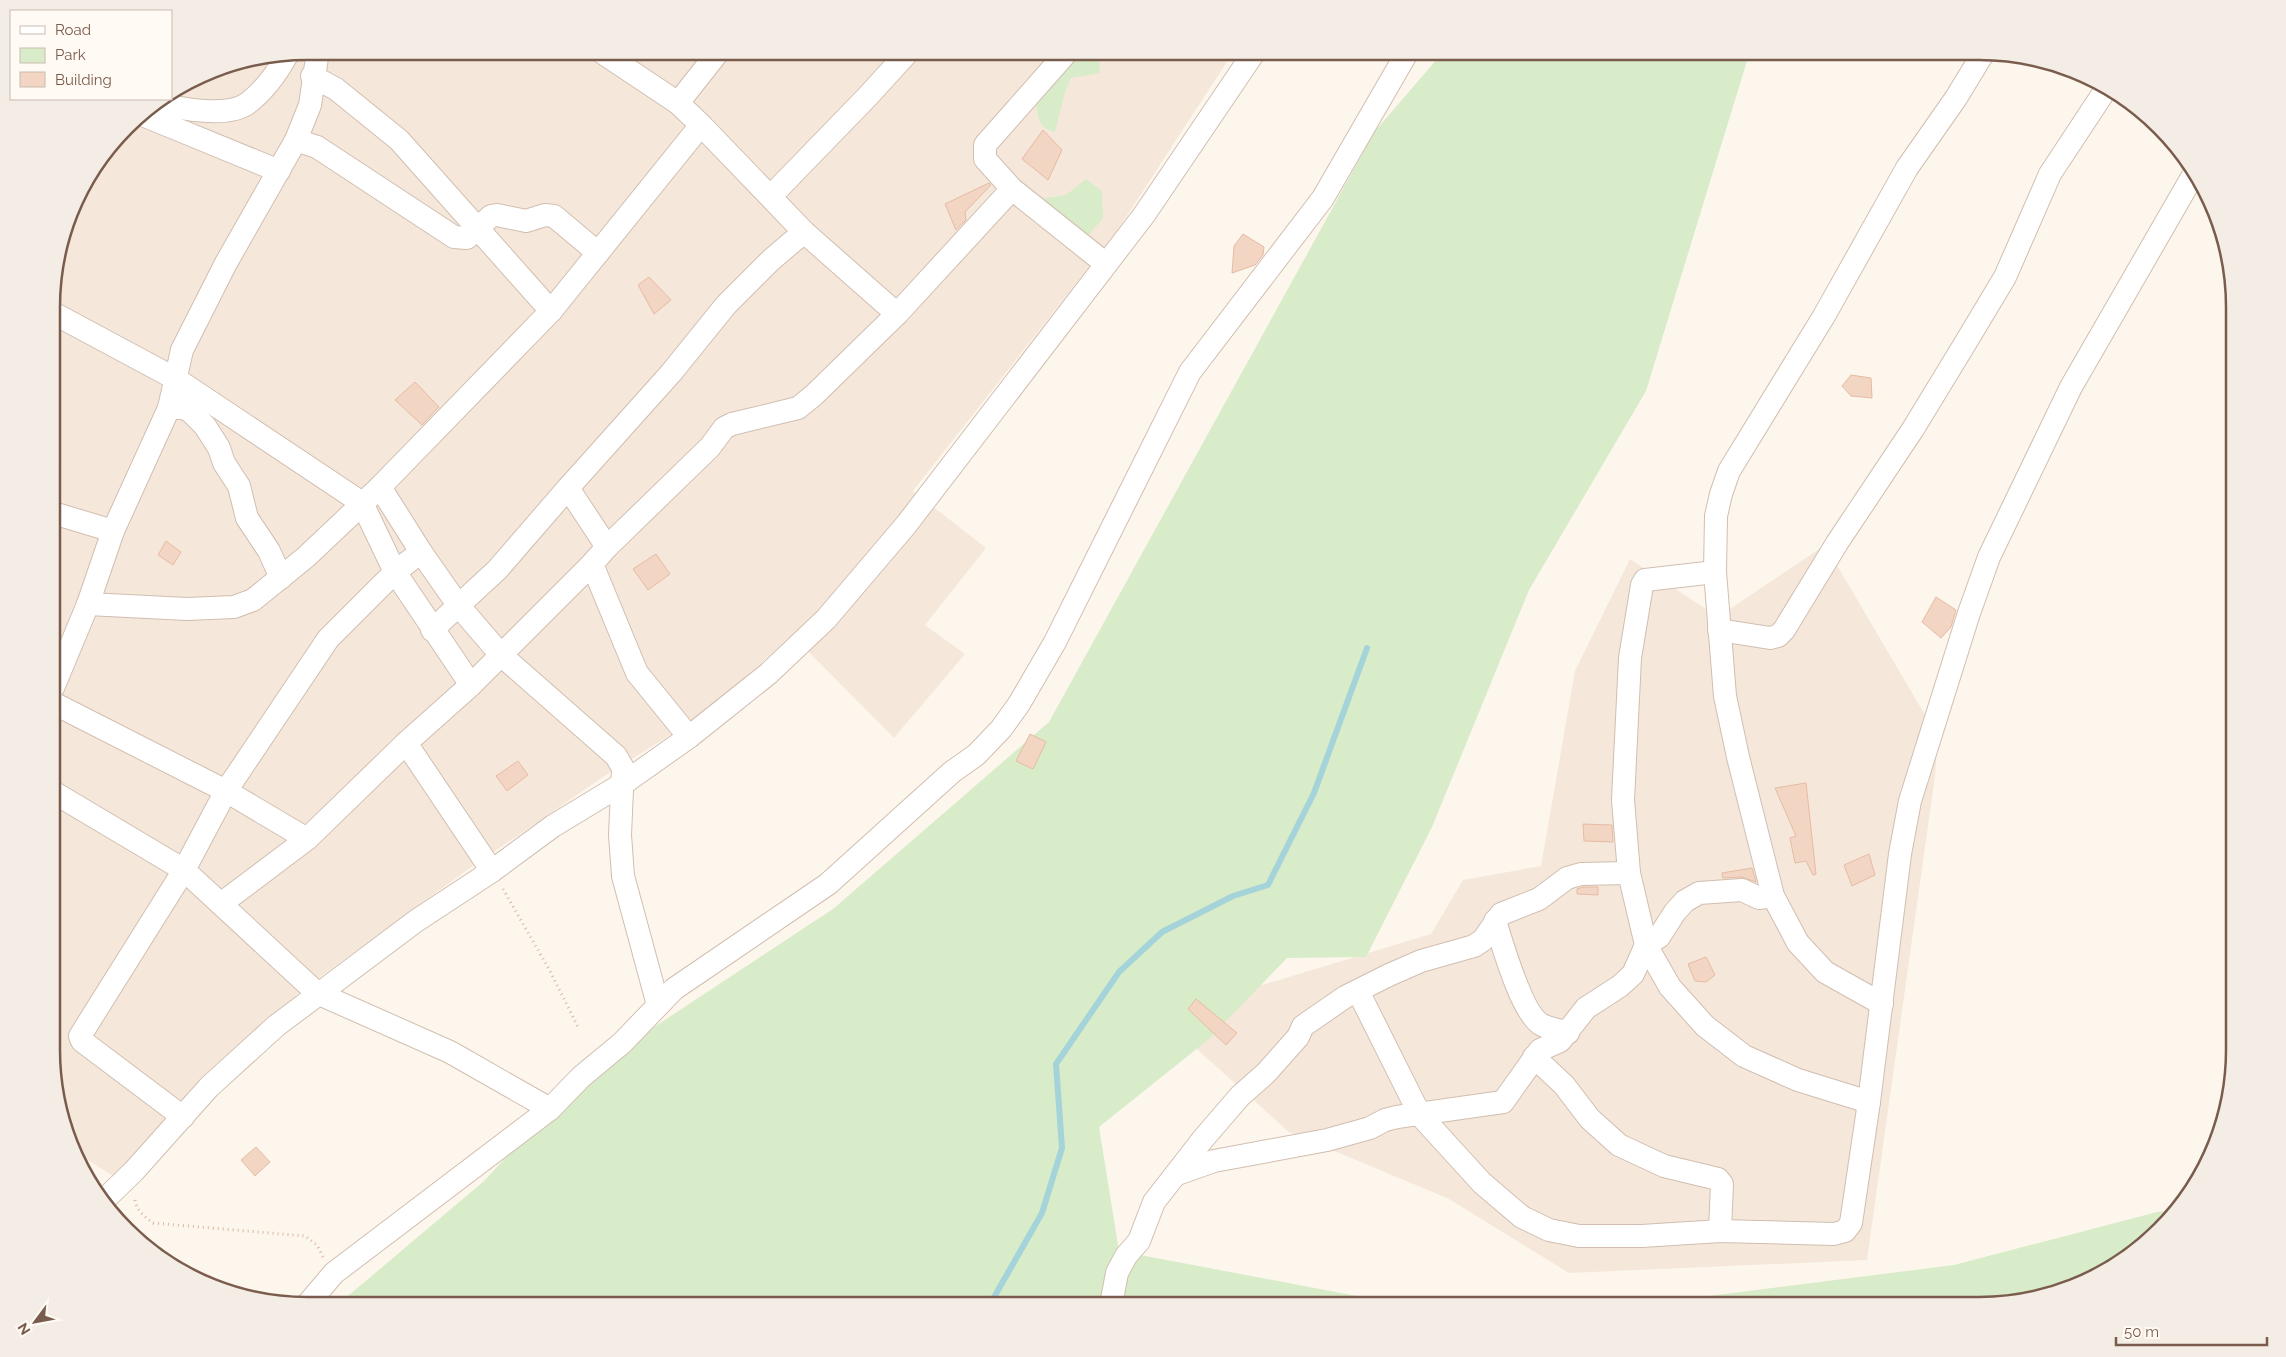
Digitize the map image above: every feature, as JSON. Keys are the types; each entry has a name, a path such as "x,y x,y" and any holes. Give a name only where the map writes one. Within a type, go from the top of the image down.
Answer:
{"street":[{"path":"60,671 88,604 113,531 169,408 182,350 200,319 226,263 296,140 310,105 312,76 316,60"},
{"path":"614,60 678,103 701,124 804,232 897,314"},
{"path":"678,103 712,60"},
{"path":"771,196 901,60"},
{"path":"1060,60 984,145 985,158 1012,188 1106,264"},
{"path":"108,1196 134,1171 209,1087 276,1026 317,993 416,921 492,871 553,826 624,783 689,738 768,674 826,619 906,525 1150,208 1249,60"},
{"path":"313,1297 334,1273 550,1109 582,1077 622,1043 674,989 828,884 952,772 976,755 1000,729 1019,704 1055,642 1190,372 1323,198 1403,60"},
{"path":"1882,1004 1825,972 1798,942 1773,896 1738,757 1726,696 1715,572 1716,516 1729,471 1824,316 1907,168 1956,98 1979,60"},
{"path":"165,105 212,111 236,109 248,104 259,93 270,81 283,62"},
{"path":"312,76 336,89 399,140 551,311"},
{"path":"1719,630 1770,638 1778,636 1784,630 1837,543 1913,429 1966,342 2004,277 2050,174 2103,94"},
{"path":"149,118 279,171"},
{"path":"88,604 186,609 234,607 253,600 281,578 380,487 551,311 701,124"},
{"path":"296,140 317,147 454,237 466,238 478,230 491,216 497,215 526,221 545,215 554,216 598,253"},
{"path":"1358,991 1420,1115 1482,1183 1522,1217 1549,1230 1579,1236 1642,1236 1720,1231 1834,1234 1844,1231 1850,1223 1869,1102 1900,854 1910,801 1968,613 1989,557 2071,387 2190,180"},
{"path":"222,903 308,839 406,743 471,685 607,547 710,448 724,428 732,424 798,408 843,368 897,314 1012,188"},
{"path":"432,630 497,570 671,373 726,305 771,260 804,232"},
{"path":"60,317 176,379 362,503 395,572 432,630 471,685"},
{"path":"169,408 184,408 191,412 205,426 219,448 224,463 239,486 247,518 269,551 281,578"},
{"path":"380,487 421,552 458,604 501,655 616,756 623,768 624,783 620,835 623,876 658,1005"},
{"path":"568,488 607,547"},
{"path":"60,515 113,531"},
{"path":"182,1117 82,1041 80,1036 184,870 226,791 328,639 395,572 421,552"},
{"path":"592,564 638,672 689,738"},
{"path":"1715,572 1650,578 1645,580 1642,585 1630,658 1623,800 1629,872 1646,945 1670,987 1705,1026 1744,1056 1798,1080 1869,1102"},
{"path":"60,706 226,791 308,839"},
{"path":"406,743 492,871"},
{"path":"60,796 184,870 222,903 317,993 450,1052 550,1109"},
{"path":"1113,1297 1117,1273 1126,1256 1139,1241 1154,1202 1203,1139 1240,1096 1266,1073 1298,1037 1303,1026 1322,1012 1358,991 1421,961 1474,946 1483,940 1501,914 1538,899 1567,878 1581,874 1629,872"},
{"path":"1177,1174 1214,1161 1327,1140 1370,1128 1386,1120 1503,1102 1540,1050 1560,1041 1586,1008 1620,986 1633,974 1646,945 1659,936 1685,901 1699,893 1742,890 1759,898 1773,896"},
{"path":"1495,921 1517,984 1536,1019 1541,1024 1568,1033"},
{"path":"1534,1057 1564,1085 1590,1119 1619,1145 1664,1166 1718,1179 1722,1184 1720,1231"}],"path":[{"path":"492,871 550,971 579,1029"},
{"path":"134,1171 135,1204 144,1216 153,1223 305,1236 317,1245 324,1259 310,1297"}],"shaded area":[{"path":"307,60 1228,60 1117,231 913,491 986,548 925,625 965,654 894,738 793,636 693,721 606,775 463,873 302,990 182,1105 115,1177 86,1159 68,1114 62,1082 60,1050 60,307 62,275 68,243 79,213 102,170 132,132 157,111 198,86 243,68 275,62"},
{"path":"1825,545 1938,737 1935,776 1867,1260 1569,1273 1449,1199 1289,1132 1160,1016 1431,934 1463,880 1541,866 1575,671 1630,559 1718,617"}],"green space":[{"path":"1068,60 1099,60 1100,73 1071,78 1065,92 1055,132 1041,124 1036,98"},
{"path":"1436,60 1747,60 1646,391 1529,590 1432,827 1366,957 1287,958 1209,1039 1099,1127 1119,1251 1362,1297 347,1297 483,1182 586,1072 833,909 1049,722 1375,131"},
{"path":"1086,179 1102,191 1103,218 1087,237 1040,199 1066,195"},
{"path":"2167,1211 2142,1236 2102,1264 2058,1284 2011,1295 1979,1297 1701,1297 1954,1265"}],"building":[{"path":"1043,130 1062,150 1048,180 1022,159"},
{"path":"989,183 991,185 965,212 966,220 956,230 945,204"},
{"path":"1243,234 1264,247 1263,255 1255,265 1232,273 1234,246"},
{"path":"649,277 671,300 654,314 638,285"},
{"path":"1851,375 1871,378 1872,398 1851,396 1842,386"},
{"path":"415,382 439,407 422,425 395,400"},
{"path":"166,541 181,552 173,565 158,555"},
{"path":"656,554 670,574 648,590 633,569"},
{"path":"1936,597 1956,610 1951,627 1941,638 1922,622"},
{"path":"1030,734 1046,742 1033,769 1016,761"},
{"path":"518,761 528,775 507,791 496,776"},
{"path":"1806,783 1816,874 1813,875 1806,861 1795,863 1790,838 1796,836 1775,788"},
{"path":"1583,824 1612,825 1613,842 1584,841"},
{"path":"1869,854 1875,875 1852,886 1844,865"},
{"path":"1752,868 1756,882 1742,877 1723,878 1722,873"},
{"path":"1598,887 1598,895 1577,894 1577,889"},
{"path":"1706,957 1715,975 1706,982 1695,981 1688,964"},
{"path":"1196,999 1237,1033 1226,1045 1188,1009"},
{"path":"256,1147 270,1162 255,1176 241,1160"}],"waterway":[{"path":"994,1297 1042,1213 1062,1148 1056,1064 1119,972 1162,932 1233,896 1268,885 1314,793 1367,648"}]}
